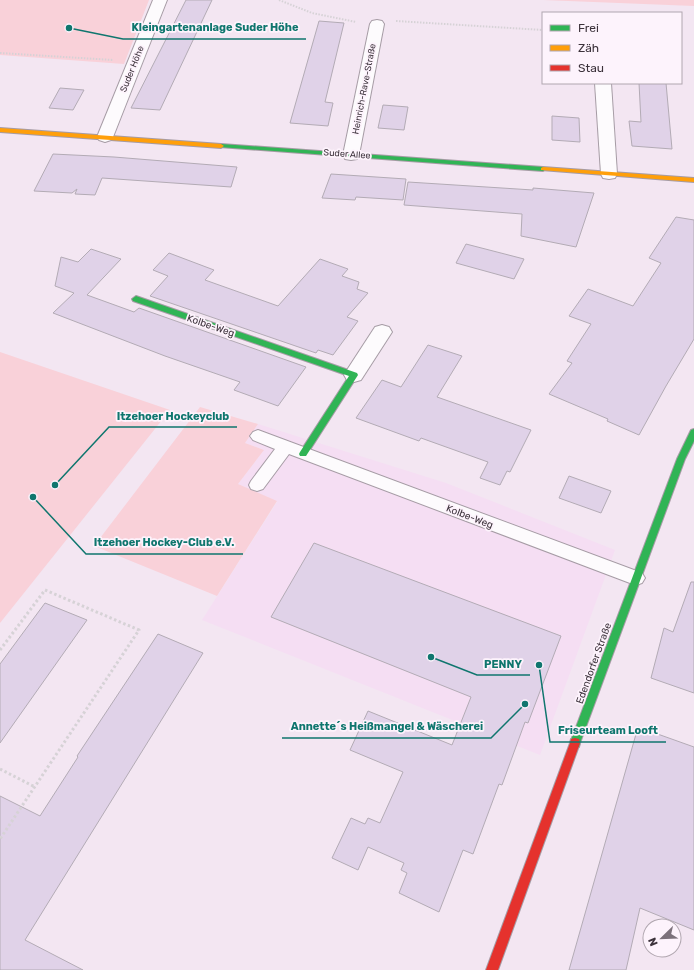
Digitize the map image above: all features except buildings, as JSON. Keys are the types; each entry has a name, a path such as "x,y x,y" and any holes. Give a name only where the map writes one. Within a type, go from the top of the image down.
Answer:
{"street":[{"name":"Suder Höhe","path":"105,137 160,0"},
{"name":"Heinrich-Rave-Straße","path":"351,155 376,24"},
{"path":"602,84 609,174"},
{"name":"Suder Allee","path":"0,130 694,180"},
{"name":"Kolbe-Weg","path":"136,299 354,375"},
{"path":"303,454 382,332"},
{"name":"Edendorfer Straße","path":"492,970 636,578 681,459 694,432"}],"lane":[{"name":"Kolbe-Weg","path":"258,436 636,578"},
{"path":"256,485 285,446"}],"path":[{"path":"279,0 312,12 350,21 376,24 392,25 393,20 542,30"},
{"path":"0,52 117,61"},
{"path":"0,650 45,590 140,630 1,837"},
{"path":"0,769 35,787"}],"shaded area":[{"path":"0,0 149,0 124,64 0,55"},
{"path":"543,0 694,0 694,6"},
{"path":"0,352 170,410 0,623"},
{"path":"200,407 258,424 245,443 264,450 238,484 277,501 217,596 94,546"},
{"path":"258,424 446,483 615,550 540,755 202,620 277,502 238,484 264,450 245,443"}],"traffic: fast":[{"path":"221,146 543,169"},
{"path":"136,299 354,375 303,454"},
{"path":"575,743 681,459 694,432"}],"traffic: slow":[{"path":"0,130 221,146"},
{"path":"543,169 694,180"}],"traffic: jam":[{"path":"492,970 575,743"}],"place":[{"name":"Kleingartenanlage Suder Höhe","path":"69,28"},
{"name":"Itzehoer Hockeyclub","path":"55,485"},
{"name":"Itzehoer Hockey-Club e.V.","path":"33,497"},
{"name":"PENNY","path":"431,657"},
{"name":"Friseurteam Looft","path":"539,665"},
{"name":"Annette´s Heißmangel & Wäscherei","path":"525,704"}]}
